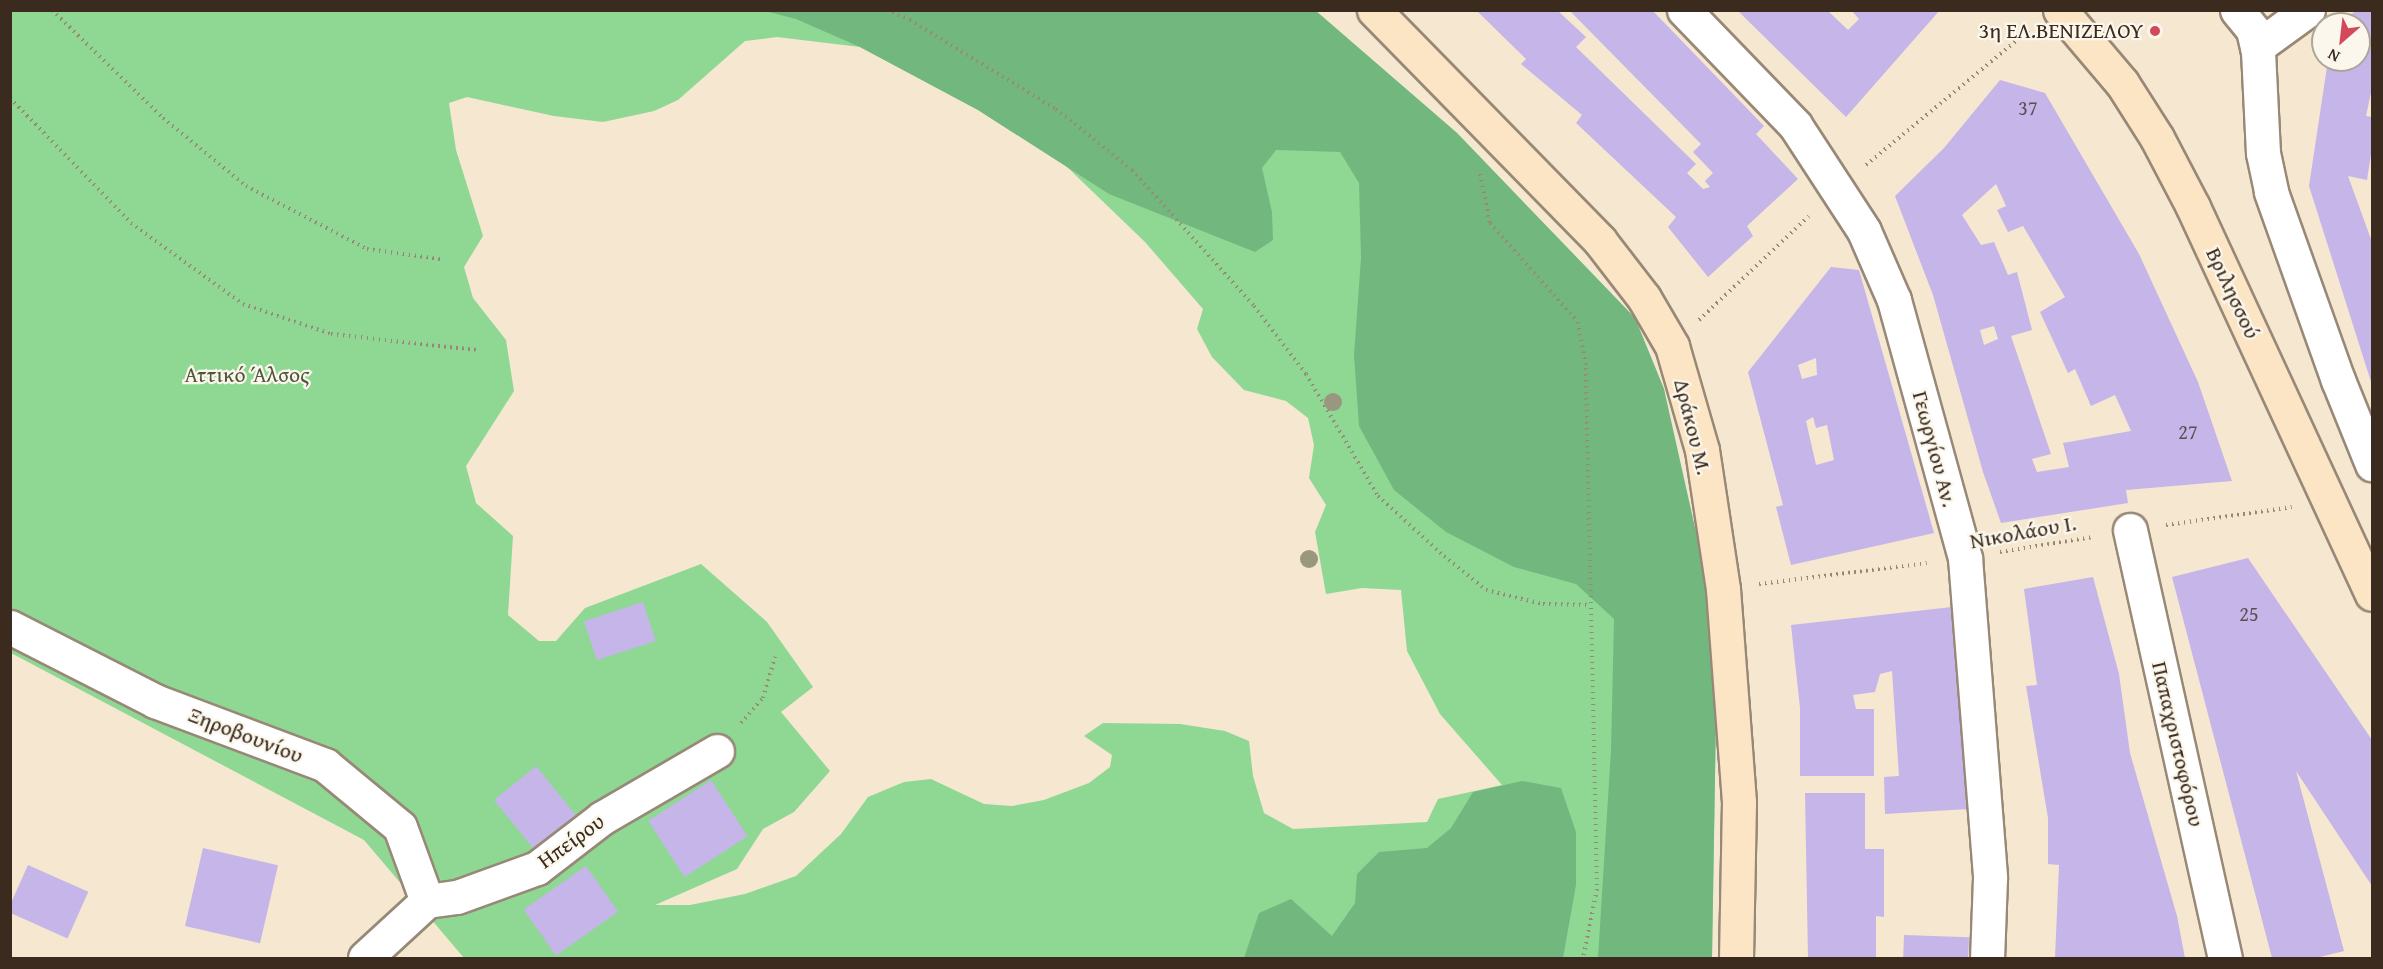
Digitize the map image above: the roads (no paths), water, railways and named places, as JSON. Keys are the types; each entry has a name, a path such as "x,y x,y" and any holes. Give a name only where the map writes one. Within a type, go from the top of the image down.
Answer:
{"street":[{"name":"Δράκου Μ.","path":"1374,10 1600,241 1644,298 1672,346 1702,450 1723,589 1739,802 1736,958"},
{"name":"Γεωργίου Αν.","path":"1684,10 1795,125 1864,231 1894,300 1965,558 1990,878 1987,958"},
{"name":"Βριλησσού","path":"2060,10 2122,83 2157,138 2193,207 2373,594"},
{"path":"2237,10 2253,30 2257,47 2263,153 2271,192 2338,380 2373,464"},
{"path":"2257,47 2308,10"},
{"name":"Παπαχριστοφόρου","path":"2130,530 2225,958"},
{"name":"Ξηροβουνίου","path":"10,627 155,701 325,765 400,827 427,901"},
{"name":"Ηπείρου","path":"427,901 456,897 537,868 602,818 717,751"},
{"path":"365,958 427,901"}],"place":[{"name":"3η ΕΛ.ΒΕΝΙΖΕΛΟΥ","path":"2155,31"}],"park label":[{"name":"Αττικό Άλσος","path":"247,375"}]}
